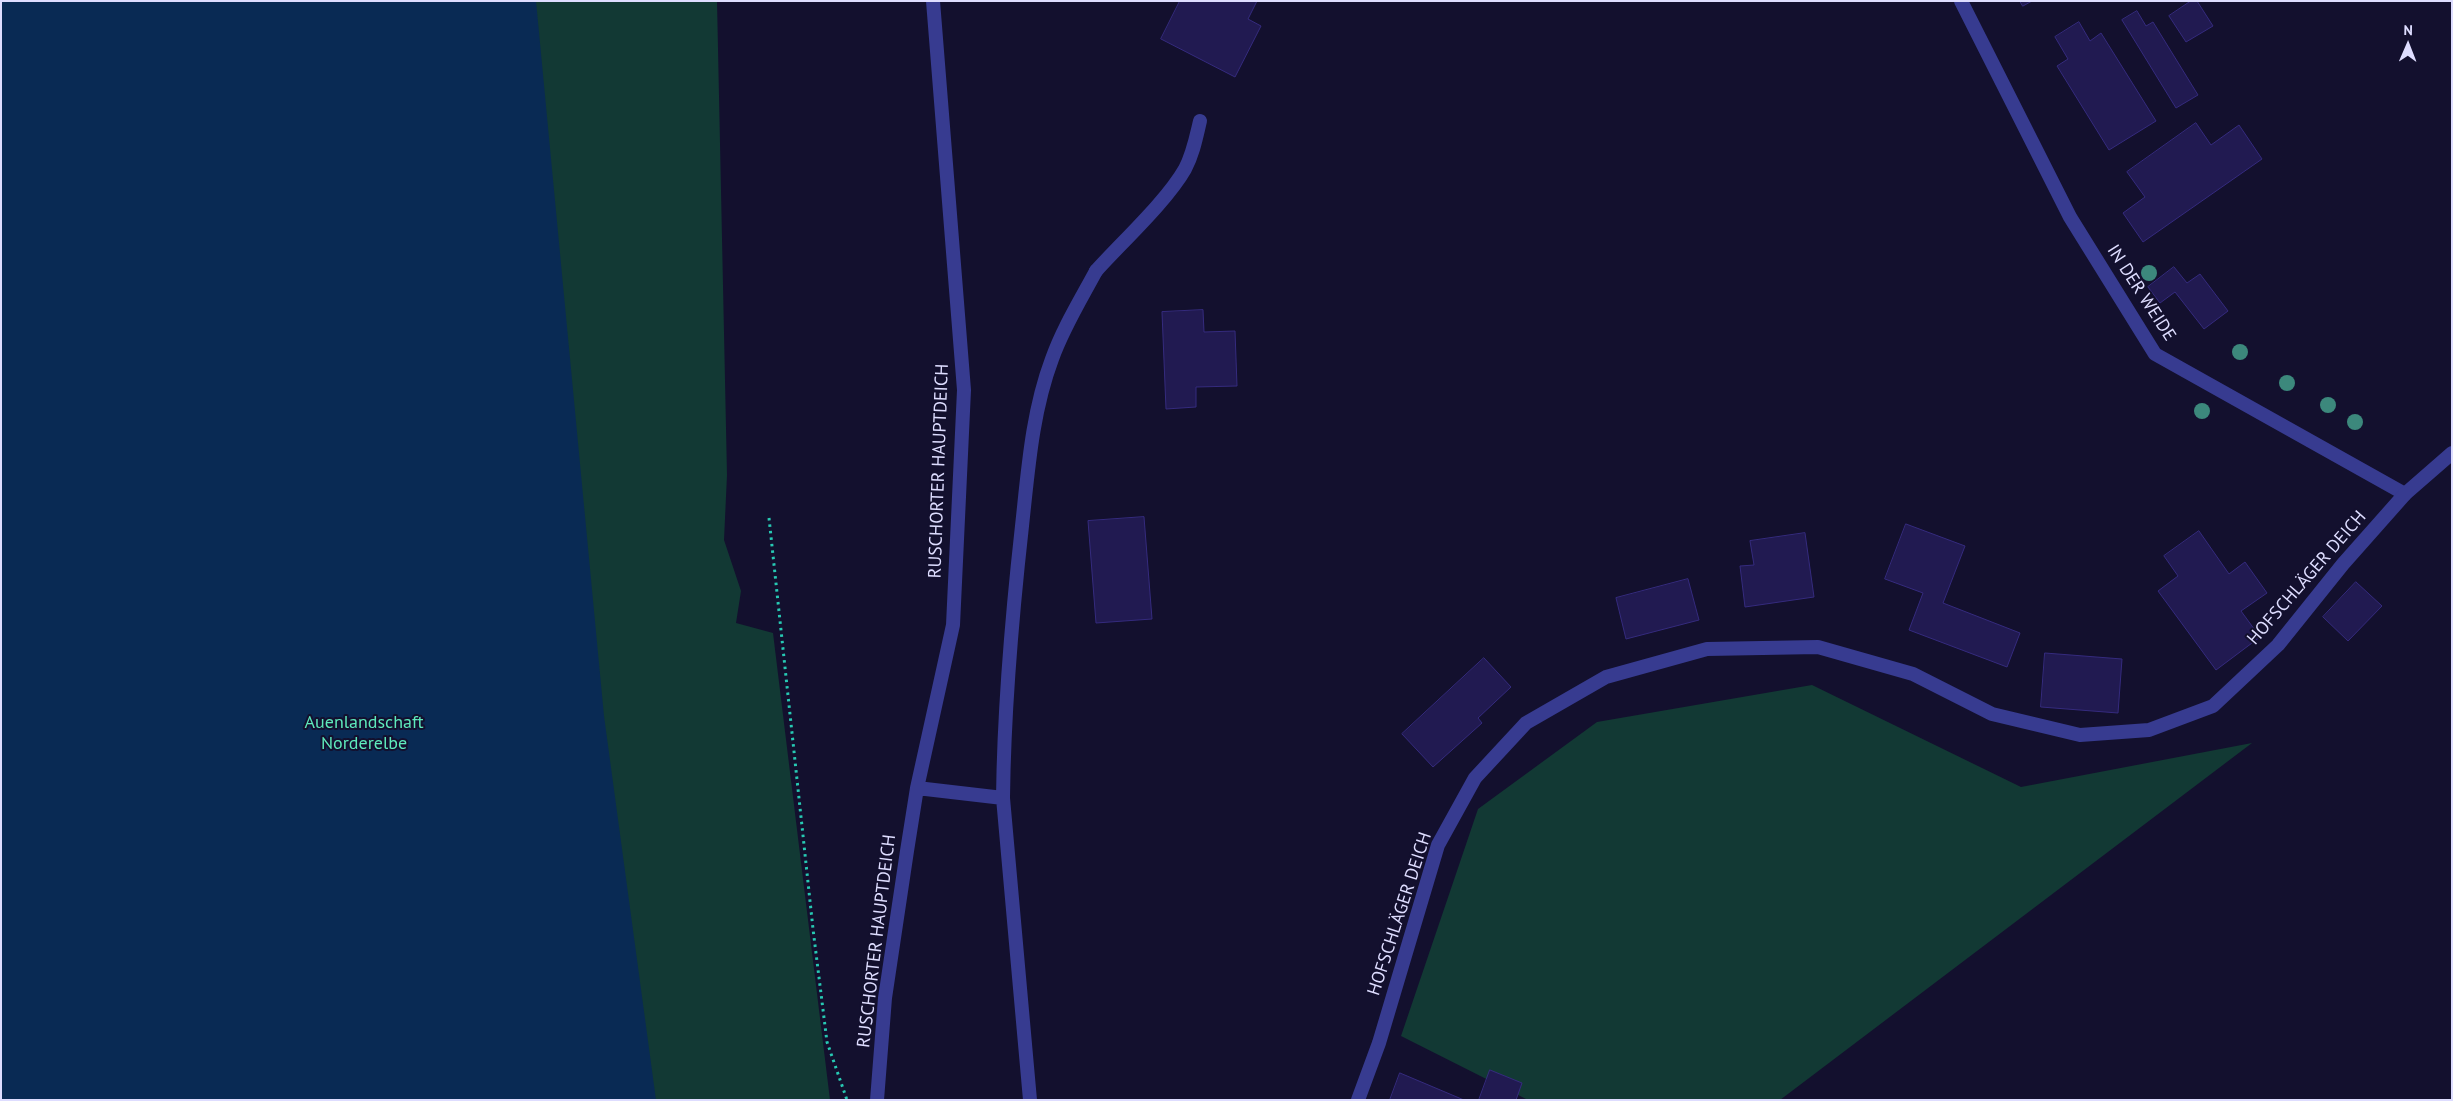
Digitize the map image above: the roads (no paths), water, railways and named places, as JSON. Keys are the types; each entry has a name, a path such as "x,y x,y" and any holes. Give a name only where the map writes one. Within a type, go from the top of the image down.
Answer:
{"street":[{"name":"RUSCHORTER HAUPTDEICH","path":"877,1100 885,998 917,788 953,625 964,390 933,1"},
{"name":"IN DER WEIDE","path":"1961,1 2070,218 2155,354 2405,494"},
{"path":"1030,1100 1003,798 1010,637 1032,442 1052,359 1096,271 1162,199 1184,170 1192,153 1200,121"},
{"name":"HOFSCHLÄGER DEICH","path":"1358,1100 1379,1042 1438,845 1475,778 1526,724 1606,677 1707,649 1818,648 1913,674 1992,714 2080,735 2149,730 2213,706 2278,645 2343,564 2405,494 2452,453"},
{"path":"917,788 1003,798"}],"water":[{"name":"Auenlandschaft Norderelbe","path":"1,1 536,1 604,716 656,1100 1,1100"}]}
